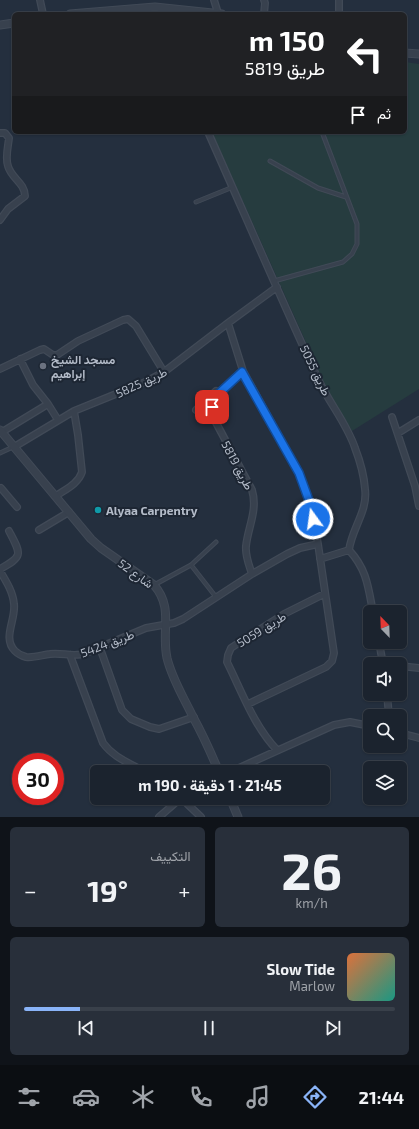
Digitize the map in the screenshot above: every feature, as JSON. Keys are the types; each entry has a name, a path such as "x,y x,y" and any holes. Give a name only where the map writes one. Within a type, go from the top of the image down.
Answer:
{"street":[{"path":"40,0 43,12"},
{"path":"214,0 219,12"},
{"path":"264,0 264,12"},
{"path":"339,12 340,0"},
{"path":"94,12 155,7 166,11 184,12"},
{"path":"0,25 12,23"},
{"path":"407,53 419,54"},
{"path":"0,133 5,133 8,135 8,167 25,191 25,196 8,209 0,220"},
{"name":"طريق 5055","path":"209,134 320,383 355,447 366,490 362,514 354,531 349,550"},
{"name":"طريق 5825","path":"14,447 74,411 144,382 164,372 277,287"},
{"path":"0,369 44,349 53,355 57,355 78,341 128,319 136,326 164,372"},
{"path":"228,323 242,370 299,473 311,506 334,654 332,661 326,667 248,704"},
{"path":"20,360 33,385 58,420"},
{"path":"196,410 242,370"},
{"name":"طريق 5819","path":"242,370 215,397 212,407 212,417 252,490 254,497 255,505 246,546 246,555 252,574"},
{"path":"1,431 48,404"},
{"path":"56,496 76,482 82,472 74,411"},
{"path":"392,417 417,485 419,506"},
{"path":"398,433 419,420"},
{"name":"شارع 52","path":"1,431 91,540 154,585 164,599 166,608 165,643 167,658 172,675 194,717 216,765"},
{"path":"0,487 17,507"},
{"path":"39,530 69,512"},
{"path":"0,570 15,561 18,555 18,549 9,531"},
{"path":"165,624 183,619 252,574 300,548 318,544"},
{"path":"320,559 349,550 355,556 366,577 372,605"},
{"name":"طريق 5424","path":"0,570 14,603 14,611 9,635 10,642 13,649 26,657 50,654 82,655 146,628 165,624"},
{"name":"طريق 5059","path":"277,750 263,733 248,704 227,662 228,655 231,648 251,634 284,614 324,594"},
{"path":"100,648 122,710 128,716 150,727 159,729 194,717"},
{"path":"70,655 104,743 108,750 115,756 132,765"},
{"path":"407,667 419,668"},
{"path":"245,765 334,725 350,722 363,725"},
{"path":"407,735 419,738"},
{"path":"159,817 173,805"},
{"path":"188,805 201,817"},
{"path":"233,805 238,817"}],"lane":[{"path":"274,281 343,262 352,254 357,244 357,232 354,215 323,134"},
{"path":"270,160 318,188 346,197"},
{"path":"196,202 233,187"},
{"path":"0,453 14,447"},
{"path":"154,585 191,565 216,542"},
{"path":"191,565 216,597"}],"green space":[{"path":"407,62 419,64 419,389 352,431 330,396 213,134 407,134"}],"place":[{"name":"مسجد الشيخ إبراهيم","path":"43,366"},
{"name":"Alyaa Carpentry","path":"98,510"}],"route":[{"path":"212,407 215,397 242,372 299,473 311,506 313,519"}]}
